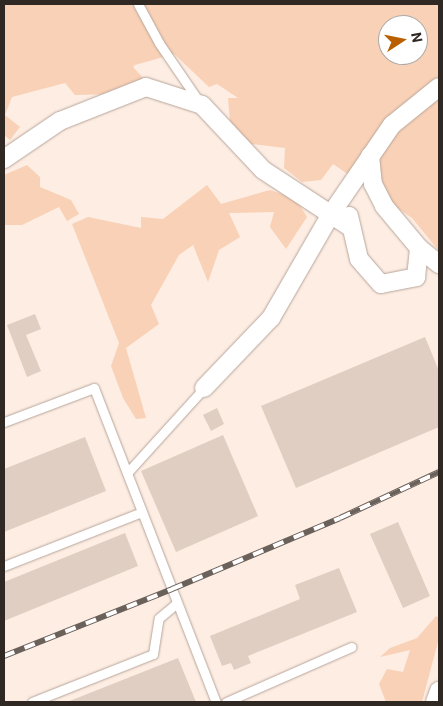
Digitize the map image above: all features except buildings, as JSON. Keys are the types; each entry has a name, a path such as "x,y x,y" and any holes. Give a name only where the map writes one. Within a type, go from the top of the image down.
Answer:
{"street":[{"path":"4,159 60,121 146,87 202,105 263,170 350,227"},
{"path":"204,388 271,318 331,214 392,125 439,87"},
{"path":"370,156 373,184 384,206 419,248 439,264"},
{"path":"346,192 350,227 358,259 380,284 416,276 419,248"},
{"path":"435,702 439,691"}],"lane":[{"path":"138,4 159,43 202,105"},
{"path":"4,422 94,388 216,702"},
{"path":"127,472 204,388"},
{"path":"4,566 142,512"},
{"path":"32,702 153,654 160,618 177,603"},
{"path":"226,702 351,647"}],"shaded area":[{"path":"4,4 439,4 439,251 412,218 333,164 321,180 302,182 284,168 285,148 251,144 230,123 228,98 238,98 217,84 209,87 174,54 135,65 133,67 144,79 115,94 75,95 65,83 12,97 5,115 20,127 10,140 4,135"},
{"path":"27,165 40,177 40,187 71,200 79,214 67,221 59,207 22,225 4,225 4,175"},
{"path":"207,185 221,204 270,190 296,199 307,217 286,249 270,227 274,212 229,213 240,237 219,250 208,282 193,245 179,255 151,305 159,324 126,348 146,418 136,419 123,398 111,366 119,343 72,224 88,217 141,228 141,217 163,219"},
{"path":"436,616 439,618 439,638 422,702 386,702 379,684 387,669 403,672 410,650 380,657 390,648 417,638"}],"railway":[{"path":"4,656 172,589 340,518 439,472"}]}
